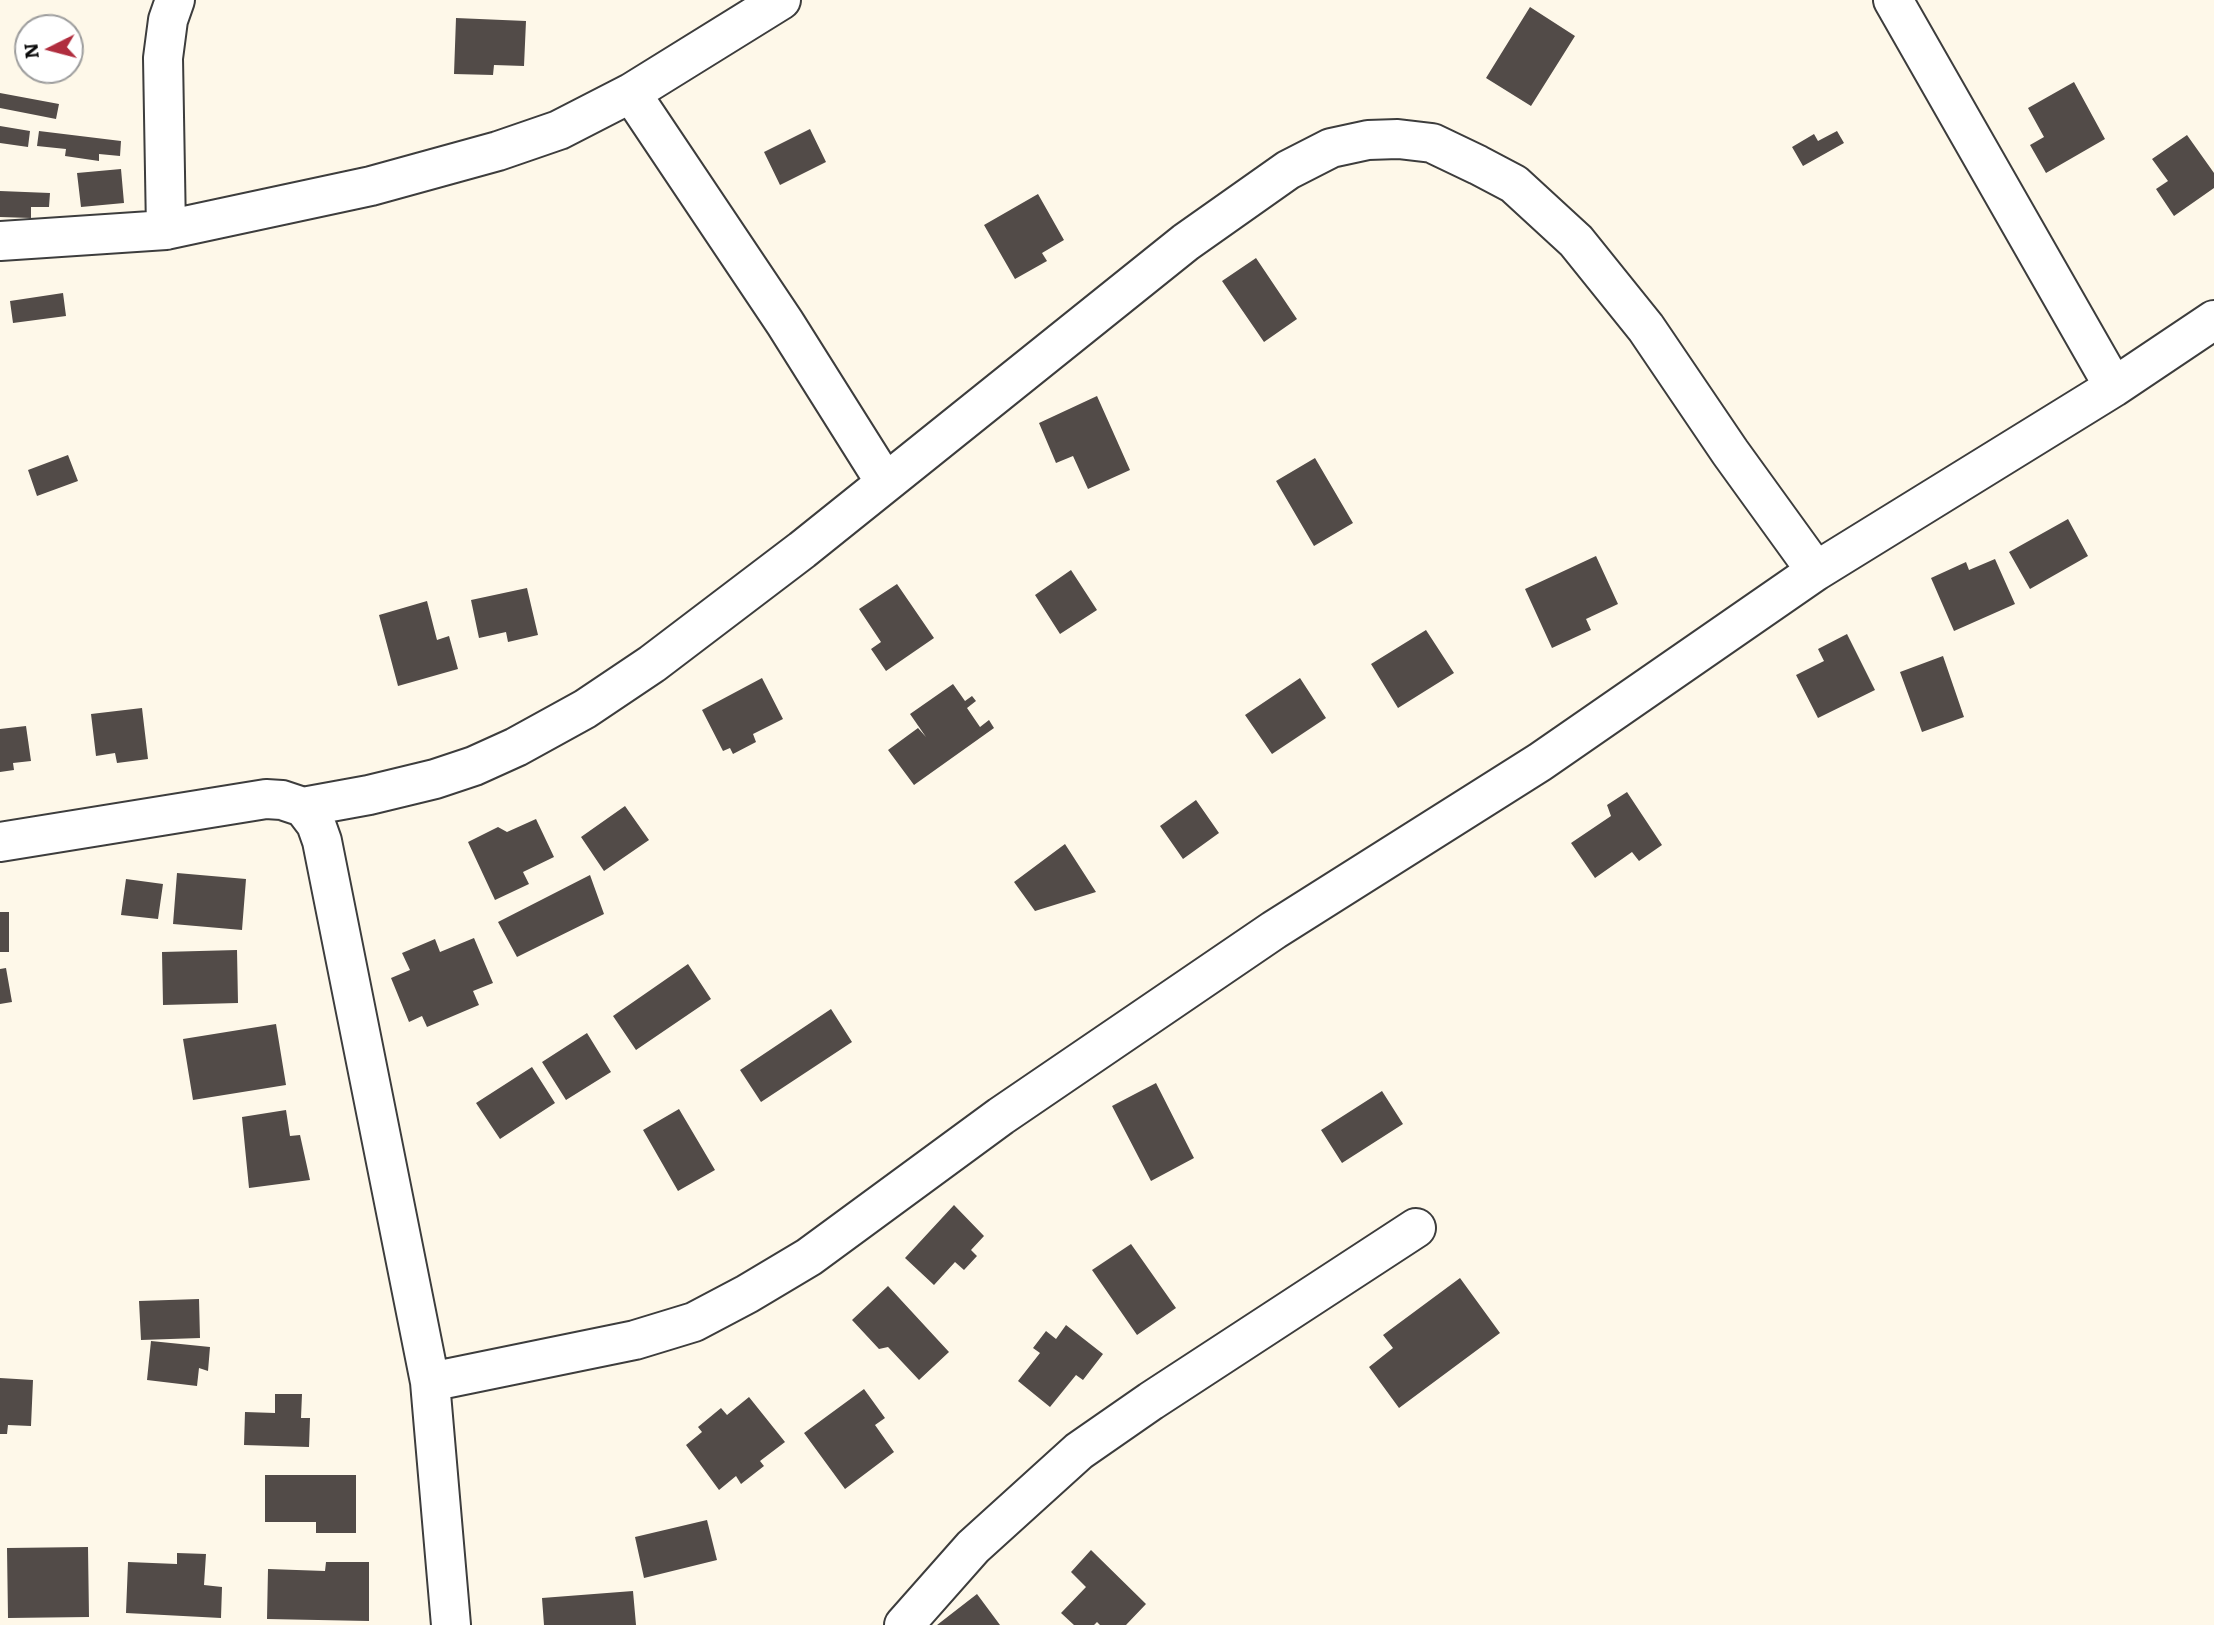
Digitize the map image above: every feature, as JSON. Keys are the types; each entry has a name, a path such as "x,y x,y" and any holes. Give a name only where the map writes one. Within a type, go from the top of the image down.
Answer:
{"street":[{"path":"166,230 163,58 168,20 176,0"},
{"path":"0,241 166,230 371,186 498,151 559,130 631,93 780,0"},
{"path":"1893,0 2114,387"},
{"path":"631,93 785,323 885,482"},
{"path":"0,842 266,799 282,800 303,807 369,795 474,766 516,747 585,709 652,664 802,550 1186,242 1288,170 1331,148 1368,140 1398,139 1432,143 1514,184 1577,241 1646,328 1815,571"},
{"path":"430,1382 635,1340 694,1322 747,1294 809,1257 1001,1116 1274,930 1540,762 1815,571 2114,387 2214,320"},
{"path":"303,807 316,824 322,841 430,1382 451,1625"},
{"path":"904,1625 973,1547 1079,1451 1416,1228"}],"building":[{"path":"1530,7 1575,36 1531,106 1486,78"},
{"path":"456,18 526,21 524,66 494,65 493,75 454,74"},
{"path":"2074,82 2105,139 2046,173 2030,145 2044,137 2028,108"},
{"path":"0,93 59,104 56,119 0,108"},
{"path":"0,126 30,131 28,147 0,143"},
{"path":"810,129 826,162 780,185 764,152"},
{"path":"39,131 121,141 120,156 99,154 99,161 65,156 66,149 37,146"},
{"path":"1837,131 1844,143 1803,166 1792,147 1814,134 1818,141"},
{"path":"2187,135 2214,173 2214,188 2174,216 2156,189 2168,181 2152,159"},
{"path":"121,169 124,203 81,207 77,173"},
{"path":"0,191 50,193 49,207 31,207 31,218 0,217"},
{"path":"1038,194 1064,240 1042,253 1047,261 1015,279 984,225"},
{"path":"1256,258 1297,319 1264,342 1222,281"},
{"path":"63,293 66,316 13,323 10,301"},
{"path":"1097,396 1130,470 1088,489 1073,456 1056,463 1039,423"},
{"path":"68,455 78,481 37,496 28,470"},
{"path":"1315,458 1353,523 1314,546 1276,481"},
{"path":"2068,519 2088,556 2030,589 2009,552"},
{"path":"1596,556 1618,604 1586,619 1591,630 1552,648 1525,589"},
{"path":"1995,559 2015,604 1954,631 1931,578 1966,562 1969,570"},
{"path":"1071,570 1097,610 1060,634 1035,595"},
{"path":"897,584 934,638 886,671 871,649 881,642 859,609"},
{"path":"527,588 538,635 508,642 506,632 479,638 471,600"},
{"path":"427,601 437,640 449,636 458,669 398,686 379,615"},
{"path":"1426,630 1454,673 1398,708 1371,664"},
{"path":"1847,634 1875,690 1818,718 1796,675 1824,661 1818,649"},
{"path":"1943,656 1964,717 1922,732 1900,672"},
{"path":"762,678 783,719 753,734 756,742 733,754 730,748 723,751 702,710"},
{"path":"1300,678 1326,718 1272,754 1245,715"},
{"path":"953,684 965,701 972,696 976,701 967,708 980,727 989,720 994,728 914,785 888,750 918,728 926,737 910,714"},
{"path":"142,708 148,759 117,763 115,753 96,756 91,714"},
{"path":"26,726 31,761 13,763 14,770 0,772 0,729"},
{"path":"1627,792 1662,845 1639,861 1632,852 1595,878 1571,843 1611,816 1607,805"},
{"path":"1196,800 1219,833 1183,859 1160,826"},
{"path":"625,806 649,840 604,871 581,837"},
{"path":"536,819 554,857 523,872 529,884 495,900 468,842 498,827 507,832"},
{"path":"1065,844 1096,892 1035,911 1014,882"},
{"path":"177,873 246,879 242,930 173,924"},
{"path":"590,875 604,914 517,957 498,922"},
{"path":"126,879 163,884 158,919 121,915"},
{"path":"0,912 9,912 9,952 0,952"},
{"path":"474,938 493,983 473,991 479,1005 427,1027 422,1016 409,1022 391,978 410,970 402,953 435,939 440,952"},
{"path":"237,950 238,1003 163,1005 162,952"},
{"path":"688,964 711,999 636,1050 613,1016"},
{"path":"6,968 12,1002 0,1004 0,969"},
{"path":"831,1009 852,1042 761,1102 740,1070"},
{"path":"276,1024 286,1085 193,1100 183,1039"},
{"path":"587,1033 611,1072 566,1100 542,1062"},
{"path":"532,1067 555,1103 500,1139 476,1103"},
{"path":"1156,1083 1194,1158 1151,1181 1112,1106"},
{"path":"1382,1091 1403,1124 1342,1163 1321,1130"},
{"path":"679,1109 715,1170 678,1191 643,1130"},
{"path":"286,1110 290,1136 300,1135 310,1180 249,1188 242,1117"},
{"path":"954,1205 984,1236 971,1250 977,1256 964,1270 955,1262 934,1285 905,1258"},
{"path":"1131,1244 1176,1308 1137,1335 1092,1270"},
{"path":"1460,1278 1500,1333 1399,1408 1369,1367 1393,1348 1383,1335"},
{"path":"888,1286 949,1352 919,1380 888,1347 879,1349 852,1320"},
{"path":"199,1299 200,1338 141,1340 139,1301"},
{"path":"1066,1325 1103,1354 1083,1380 1076,1375 1050,1407 1018,1381 1040,1353 1033,1348 1046,1331 1056,1339"},
{"path":"151,1341 210,1347 208,1371 199,1368 197,1386 147,1380"},
{"path":"0,1378 33,1380 31,1426 8,1425 7,1434 0,1434"},
{"path":"864,1389 885,1418 875,1425 894,1452 845,1489 804,1433"},
{"path":"275,1394 302,1394 301,1418 310,1418 309,1447 244,1445 245,1412 275,1413"},
{"path":"749,1397 785,1442 760,1461 764,1466 741,1484 736,1476 719,1490 686,1445 702,1432 698,1427 721,1408 727,1415"},
{"path":"265,1475 356,1475 356,1533 316,1533 316,1522 265,1522"},
{"path":"707,1520 717,1560 644,1578 635,1537"},
{"path":"88,1547 89,1617 8,1618 7,1548"},
{"path":"1091,1550 1146,1604 1126,1625 1100,1625 1097,1622 1094,1625 1074,1625 1061,1613 1086,1587 1071,1572"},
{"path":"177,1553 206,1554 204,1585 222,1587 221,1618 126,1613 128,1562 177,1564"},
{"path":"326,1562 369,1562 369,1621 267,1619 268,1569 325,1571"},
{"path":"633,1591 636,1625 544,1625 542,1598"},
{"path":"977,1594 1000,1625 937,1625"}]}
